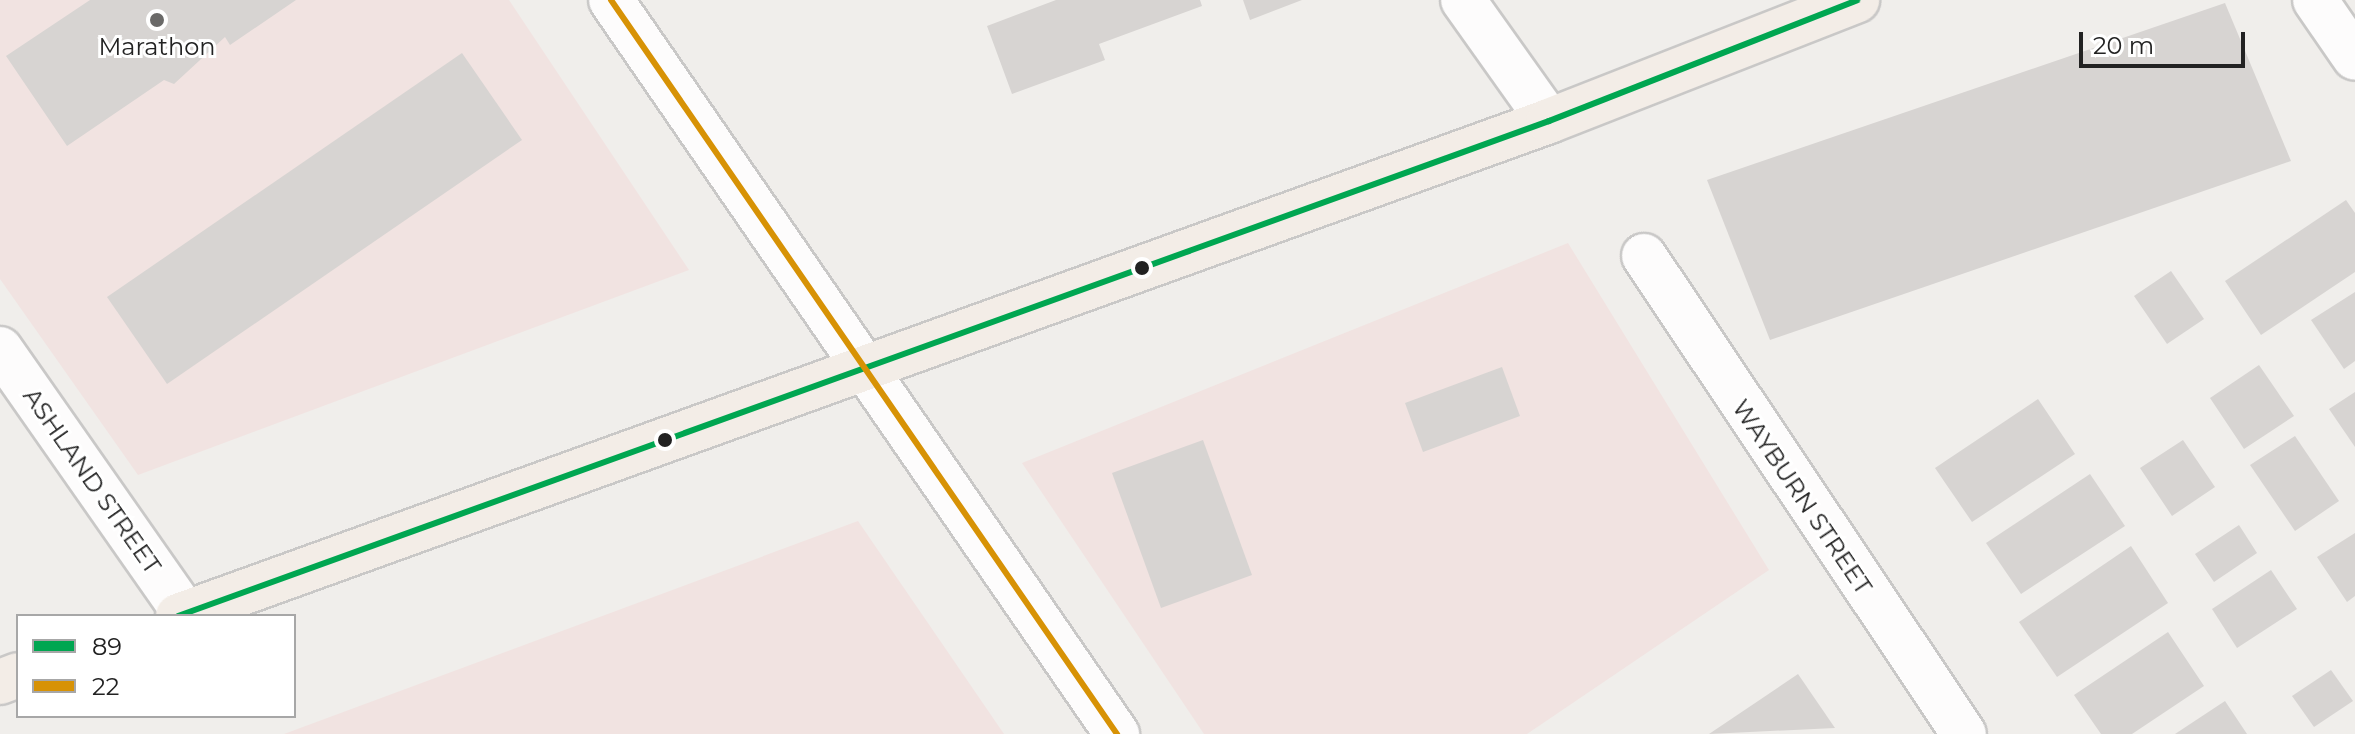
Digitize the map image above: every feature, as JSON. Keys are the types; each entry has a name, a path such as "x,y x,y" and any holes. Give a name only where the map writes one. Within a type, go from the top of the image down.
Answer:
{"main road":[{"path":"184,614 1549,121 1857,0"}],"street":[{"path":"611,0 861,372 1117,734"},
{"path":"1463,0 1549,121"},
{"path":"2315,0 2355,58"},
{"name":"WAYBURN STREET","path":"1644,256 1964,734"},
{"name":"ASHLAND STREET","path":"0,349 180,614"}],"shaded area":[{"path":"0,0 509,0 689,270 138,475 0,279"},
{"path":"1568,243 1769,570 1527,734 1204,734 1022,463"},
{"path":"858,521 1004,734 284,734"}],"building":[{"path":"90,0 296,0 230,45 225,37 174,84 164,80 67,146 6,56"},
{"path":"1056,0 1200,0 1202,6 1099,44 1105,60 1012,94 987,26"},
{"path":"1243,0 1302,0 1250,20"},
{"path":"2225,3 2291,161 1770,340 1707,180"},
{"path":"462,53 522,140 167,384 107,297"},
{"path":"2346,200 2355,213 2355,272 2261,335 2225,281"},
{"path":"2171,271 2204,319 2167,344 2134,296"},
{"path":"2355,292 2355,361 2344,369 2311,320"},
{"path":"2259,365 2294,416 2244,449 2210,398"},
{"path":"1502,367 1520,416 1423,452 1405,403"},
{"path":"2355,392 2355,447 2329,409"},
{"path":"2038,399 2075,454 1972,522 1935,468"},
{"path":"2295,436 2339,501 2295,531 2250,465"},
{"path":"1203,440 1252,575 1161,608 1112,473"},
{"path":"2183,440 2215,487 2172,516 2140,468"},
{"path":"2090,474 2125,526 2021,594 1986,543"},
{"path":"2239,525 2257,553 2214,582 2195,554"},
{"path":"2355,533 2355,596 2347,602 2317,557"},
{"path":"2131,546 2168,603 2057,677 2019,622"},
{"path":"2271,570 2297,609 2237,648 2212,609"},
{"path":"2168,632 2204,686 2132,734 2101,734 2074,695"},
{"path":"2331,670 2353,701 2314,727 2292,696"},
{"path":"1798,674 1835,728 1709,734"},
{"path":"2225,701 2247,734 2175,734"}],"transit line":[{"name":"22","path":"611,0 1117,734"},
{"name":"89","path":"184,614 1549,121 1857,0"}],"place":[{"name":"Marathon","path":"157,20"}]}
